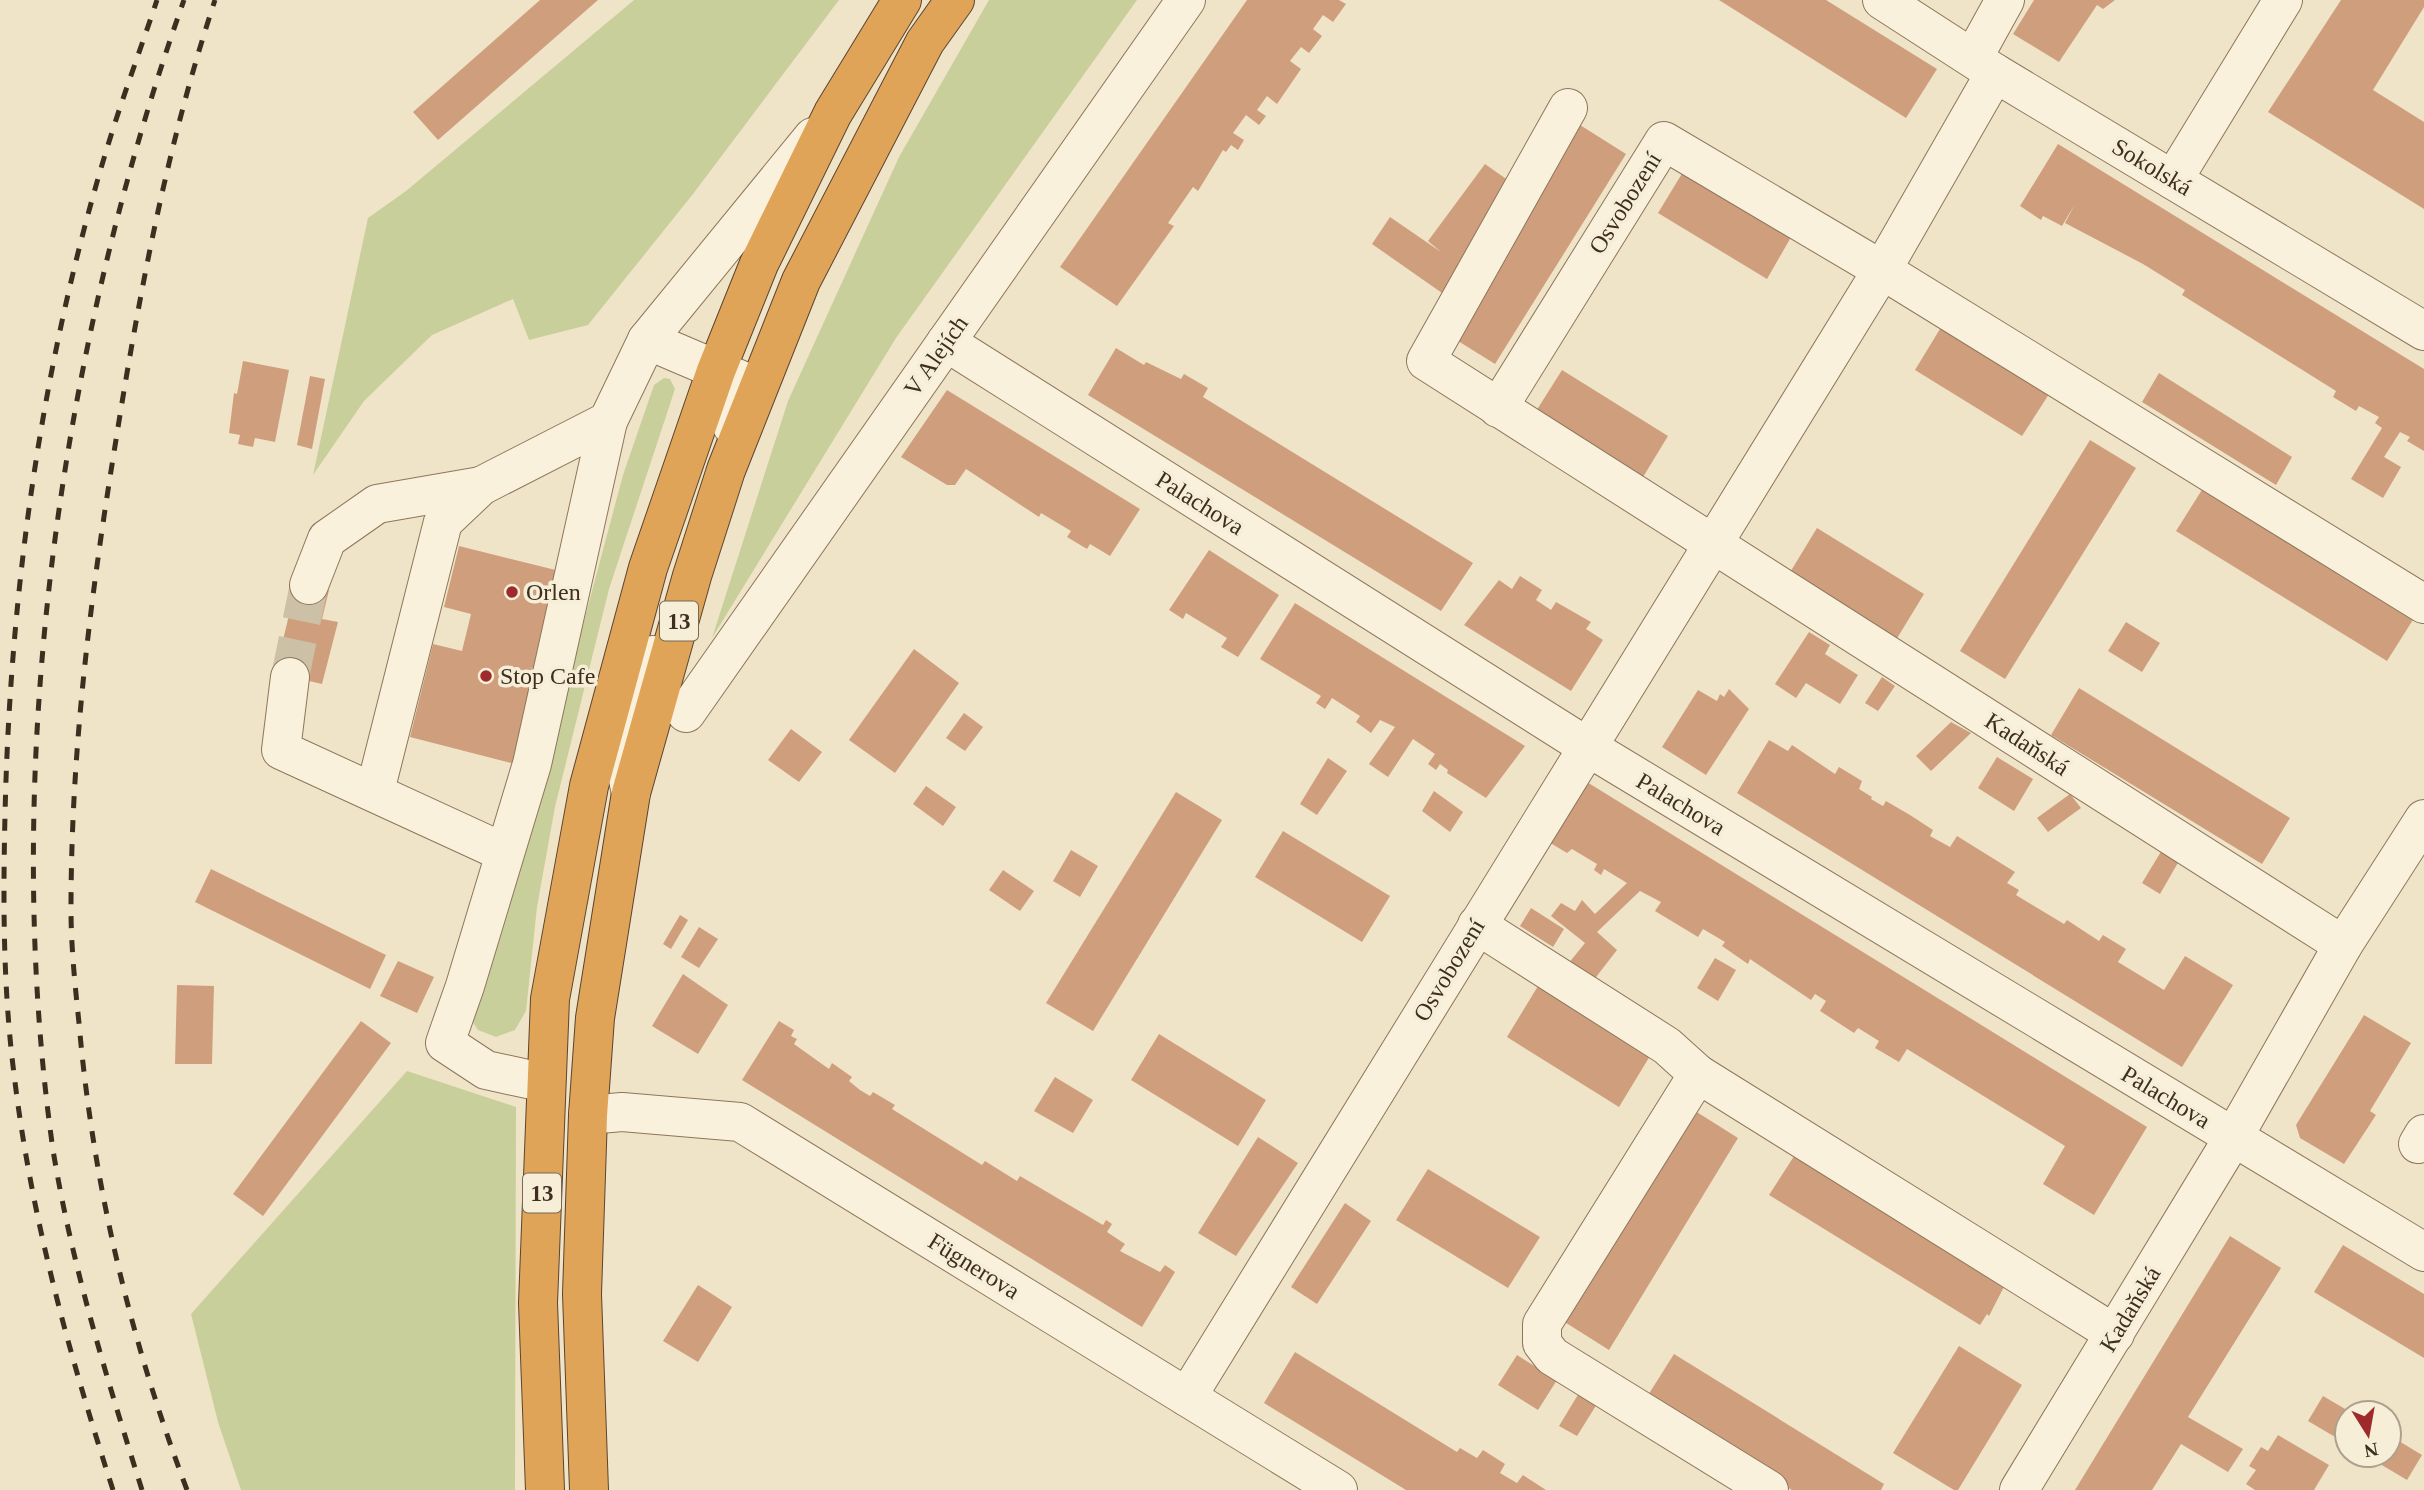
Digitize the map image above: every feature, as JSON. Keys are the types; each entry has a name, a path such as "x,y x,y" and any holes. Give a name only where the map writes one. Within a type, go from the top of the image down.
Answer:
{"highway":[{"name":"13","path":"545,1490 538,1303 550,999 589,786 649,568 716,371 759,264 832,113 902,0"},
{"name":"13","path":"589,1490 582,1294 587,1115 595,1018 631,793 692,576 722,484 801,281 925,42 955,0"}],"street":[{"name":"V Alejích","path":"686,713 1186,0"},
{"name":"Sokolská","path":"1882,0 1984,66 2424,331"},
{"name":"Osvobození","path":"1187,1397 1882,270 1984,66 2005,0"},
{"path":"2173,180 2283,0"},
{"path":"1568,108 1426,361 1712,542"},
{"path":"546,1083 486,1070 445,1044 531,764 608,421 647,340 832,113"},
{"name":"Osvobození","path":"1498,408 1664,141 1882,270"},
{"path":"1882,270 2424,604"},
{"path":"631,793 621,748 748,383 647,340"},
{"name":"Palachova","path":"946,342 1586,746 2424,1252"},
{"path":"375,791 443,522 481,486 608,421"},
{"path":"309,585 327,539 377,505 481,486"},
{"name":"Kadaňská","path":"1712,542 2343,945"},
{"path":"290,677 281,750 503,852"},
{"name":"Kadaňská","path":"2019,1490 2233,1138 2343,945 2424,819"},
{"path":"1477,925 1667,1046 1698,1074 2115,1334"},
{"path":"1698,1074 1542,1324 1542,1343 1552,1356 1769,1490"},
{"name":"Fügnerova","path":"587,1115 622,1112 740,1122 1338,1490"}],"green space":[{"path":"634,0 839,0 693,194 588,325 529,340 513,299 432,335 364,401 313,475 368,218 406,191"},
{"path":"989,0 1137,0 896,338 712,638 788,401 899,157"},
{"path":"664,378 670,379 675,389 609,589 555,807 537,907 526,1011 515,1030 496,1037 478,1030 472,1021 517,872 623,475 654,385"},
{"path":"407,1071 516,1107 515,1490 241,1490 218,1422 191,1314"}],"building":[{"path":"540,0 598,0 438,140 413,112"},
{"path":"1247,0 1339,0 1346,4 1333,22 1323,15 1313,29 1322,36 1309,53 1301,47 1290,61 1301,69 1277,104 1267,96 1257,110 1266,116 1259,125 1246,115 1233,133 1244,140 1238,150 1231,145 1226,152 1223,150 1198,191 1193,187 1168,223 1174,226 1117,306 1060,267"},
{"path":"1719,0 1826,0 1937,69 1906,118"},
{"path":"2034,0 2115,0 2103,9 2097,5 2059,62 2013,34"},
{"path":"2341,0 2424,0 2424,7 2373,90 2424,122 2424,209 2268,112"},
{"path":"1580,125 1626,154 1495,364 1450,336"},
{"path":"2058,144 2424,369 2424,451 2407,441 2410,437 2400,432 2384,457 2401,467 2383,498 2351,479 2382,428 2375,423 2379,417 2359,406 2356,411 2333,397 2336,391 2182,295 2185,290 2143,264 2065,223 2075,204 2062,226 2043,216 2041,220 2020,206"},
{"path":"1485,164 1512,183 1458,264 1462,266 1442,293 1372,244 1390,217 1441,252 1428,241"},
{"path":"1686,167 1794,232 1767,279 1658,213"},
{"path":"1943,324 2051,391 2022,436 1915,370"},
{"path":"1116,348 1144,365 1146,362 1181,379 1184,374 1208,388 1203,397 1473,563 1441,611 1088,395"},
{"path":"243,361 289,370 275,442 255,438 253,447 238,444 240,435 229,433 234,393 237,394"},
{"path":"1562,370 1668,436 1640,482 1533,416"},
{"path":"2159,373 2292,457 2276,485 2142,402"},
{"path":"310,376 325,379 312,449 297,445"},
{"path":"947,390 1140,509 1110,556 1090,544 1087,549 1067,537 1071,531 1041,513 1039,517 966,469 955,485 947,485 901,457"},
{"path":"2090,440 2136,468 2005,679 1960,651"},
{"path":"2205,485 2416,615 2387,661 2176,531"},
{"path":"1817,528 1924,594 1896,640 1789,574"},
{"path":"459,546 584,577 536,669 529,667 538,671 515,764 410,737 433,644 462,651 471,614 444,607"},
{"path":"1209,550 1279,595 1238,657 1221,647 1227,638 1186,613 1183,619 1169,610"},
{"path":"1520,576 1542,590 1536,600 1551,610 1556,602 1591,622 1586,629 1603,640 1571,691 1464,625 1499,580 1512,589"},
{"path":"297,582 329,590 322,619 338,622 322,684 275,673"},
{"path":"1295,603 1525,746 1486,798 1447,773 1448,770 1440,764 1436,770 1428,764 1435,754 1413,739 1388,777 1369,764 1395,727 1380,720 1371,733 1356,722 1360,716 1332,698 1325,709 1316,703 1321,696 1260,659"},
{"path":"2126,622 2160,643 2142,672 2108,651"},
{"path":"1809,632 1830,645 1825,654 1858,675 1840,704 1806,683 1796,698 1775,684"},
{"path":"914,649 959,683 895,773 849,740"},
{"path":"1882,677 1895,686 1878,711 1865,703"},
{"path":"2079,688 2290,818 2262,864 2051,735"},
{"path":"1729,689 1749,709 1706,775 1662,747 1698,690 1717,701 1720,694 1724,697"},
{"path":"964,713 983,727 965,751 946,738"},
{"path":"1951,722 1971,733 1931,771 1916,756"},
{"path":"791,729 822,752 799,782 768,760"},
{"path":"1769,740 1788,751 1792,745 1835,774 1839,767 1862,781 1859,789 1872,797 1871,799 1883,806 1886,801 1933,830 1930,836 1950,847 1957,836 2015,872 2007,883 2019,890 2016,895 2064,924 2067,920 2099,941 2103,935 2126,949 2118,962 2164,990 2185,956 2233,985 2182,1067 1737,793"},
{"path":"1997,757 2033,779 2014,811 1978,788"},
{"path":"1328,758 1347,771 1317,815 1300,804"},
{"path":"1582,779 2147,1127 2094,1215 2043,1184 2065,1146 1907,1049 1899,1062 1875,1048 1879,1041 1858,1028 1854,1033 1820,1011 1826,1001 1815,994 1811,1000 1750,959 1748,964 1722,946 1725,942 1703,929 1698,937 1655,911 1661,902 1640,891 1597,932 1617,950 1593,981 1568,964 1585,943 1551,916 1561,903 1575,911 1582,900 1595,914 1627,883 1604,869 1601,875 1594,870 1597,864 1572,849 1567,853 1547,841"},
{"path":"926,786 956,807 943,826 913,804"},
{"path":"1434,791 1463,812 1450,832 1422,811"},
{"path":"1176,792 1222,820 1093,1031 1046,1003"},
{"path":"2070,794 2081,808 2048,832 2037,818"},
{"path":"1283,831 1390,896 1362,942 1255,877"},
{"path":"1071,850 1098,866 1080,897 1053,881"},
{"path":"2162,850 2179,861 2160,894 2142,883"},
{"path":"211,869 386,955 370,989 195,902"},
{"path":"1003,870 1034,891 1020,911 989,890"},
{"path":"1531,908 1564,929 1553,947 1520,926"},
{"path":"680,915 688,920 671,949 663,944"},
{"path":"699,927 718,939 699,968 681,957"},
{"path":"1715,958 1736,970 1718,1001 1697,988"},
{"path":"398,961 434,977 417,1013 380,996"},
{"path":"683,974 728,1005 698,1054 652,1026"},
{"path":"177,985 214,986 212,1064 175,1064"},
{"path":"1538,986 1650,1056 1619,1107 1507,1037"},
{"path":"2364,1015 2411,1043 2370,1111 2376,1115 2344,1164 2300,1138 2296,1125"},
{"path":"361,1021 391,1043 263,1216 233,1194"},
{"path":"779,1021 794,1030 791,1036 797,1039 794,1044 829,1069 832,1063 852,1077 849,1081 860,1090 870,1096 873,1092 895,1105 892,1109 982,1165 985,1161 1017,1181 1020,1176 1103,1225 1106,1220 1112,1224 1107,1232 1125,1244 1120,1251 1160,1272 1165,1265 1175,1272 1142,1327 742,1080"},
{"path":"1159,1034 1266,1100 1238,1146 1131,1080"},
{"path":"1055,1077 1093,1100 1073,1133 1034,1111"},
{"path":"1692,1109 1738,1138 1609,1350 1563,1321"},
{"path":"1258,1137 1298,1163 1236,1256 1198,1233"},
{"path":"1798,1150 2008,1279 1989,1316 1987,1314 1980,1325 1769,1195"},
{"path":"1428,1169 1540,1237 1508,1288 1396,1220"},
{"path":"1345,1203 1371,1221 1317,1304 1291,1287"},
{"path":"2230,1236 2281,1268 2188,1417 2243,1449 2228,1472 2181,1444 2152,1490 2075,1490"},
{"path":"2343,1245 2424,1294 2424,1358 2314,1292"},
{"path":"698,1285 732,1307 698,1362 663,1341"},
{"path":"1959,1346 2022,1385 1958,1490 1954,1490 1893,1453"},
{"path":"1295,1352 1457,1452 1460,1448 1477,1458 1483,1450 1505,1464 1500,1473 1517,1483 1523,1475 1546,1490 1406,1490 1264,1403"},
{"path":"1674,1354 1884,1484 1881,1490 1792,1490 1645,1400"},
{"path":"1517,1355 1557,1380 1538,1410 1498,1385"},
{"path":"1579,1393 1597,1404 1577,1436 1559,1426"},
{"path":"2323,1396 2333,1402 2333,1436 2308,1421"},
{"path":"2278,1435 2329,1465 2314,1490 2255,1490 2246,1484 2256,1470 2249,1466 2261,1447 2268,1451"},
{"path":"2403,1443 2422,1455 2407,1480 2389,1469 2403,1469"}],"tunnel":[{"path":"290,677 309,585"}],"railway":[{"path":"113,1490 53,1285 21,1127 10,1042 6,977 5,815 8,730 22,561 48,392 85,226 114,127 157,0"},
{"path":"142,1490 80,1279 53,1150 38,1008 33,863 38,716 51,568 73,421 103,277 140,136 184,0"},
{"path":"187,1490 131,1318 104,1202 85,1083 75,980 71,923 72,851 78,735 90,619 124,389 169,165 182,110 215,0"}],"place":[{"name":"Orlen","path":"512,592"},
{"name":"Stop Cafe","path":"486,676"}]}
